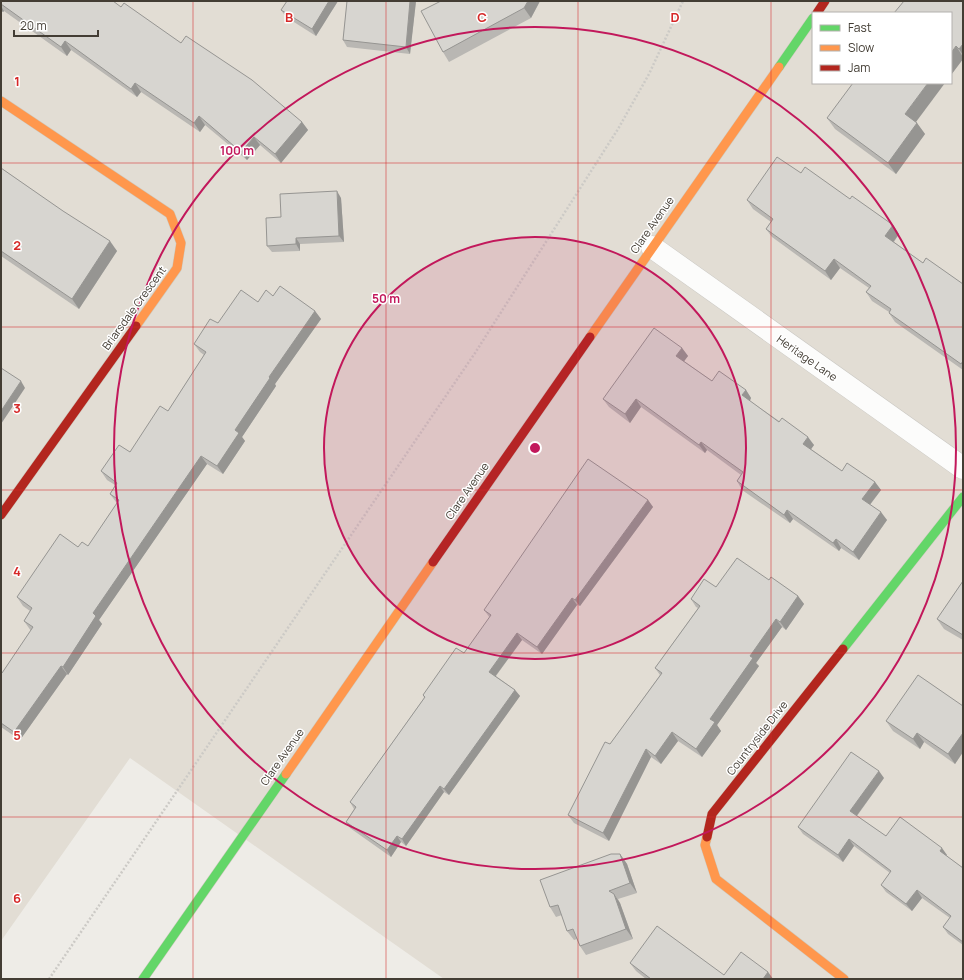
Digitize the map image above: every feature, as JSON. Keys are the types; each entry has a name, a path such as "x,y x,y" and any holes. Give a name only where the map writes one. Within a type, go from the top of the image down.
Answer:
{"street":[{"path":"818,12 825,1"},
{"name":"Clare Avenue","path":"143,979 812,19"},
{"name":"Briarsdale Crescent","path":"1,101 170,214 181,243 177,268 1,515"},
{"name":"Heritage Lane","path":"652,247 963,468"},
{"name":"Countryside Drive","path":"844,979 716,879 705,845 712,814 963,497"}],"path":[{"path":"49,979 475,353 618,129 649,74 683,1"}],"shaded area":[{"path":"1,1 963,1 963,979 444,979 130,758 1,941"}],"building":[{"path":"1,1 113,1 121,7 124,3 181,43 186,36 252,80 302,122 275,154 254,137 241,152 199,116 194,123 135,83 131,89 65,41 61,47 1,4"},
{"path":"287,1 329,1 312,29 281,10"},
{"path":"347,1 410,1 406,47 343,40"},
{"path":"441,1 528,1 524,8 443,52 421,11"},
{"path":"904,1 963,1 963,44 959,49 956,46 952,52 952,12 895,12"},
{"path":"852,84 927,84 905,114 917,123 888,163 827,118"},
{"path":"777,157 801,173 805,167 850,199 852,196 893,225 885,236 923,263 926,258 963,284 963,361 961,364 889,313 891,309 866,292 871,286 834,259 825,271 766,229 773,219 747,200"},
{"path":"1,168 63,211 110,241 72,299 1,251"},
{"path":"337,191 339,236 296,238 296,244 267,246 266,218 281,217 280,194"},
{"path":"280,286 315,311 269,377 270,378 235,430 239,433 217,466 201,456 93,613 96,616 63,667 61,666 14,732 1,723 1,672 2,673 33,627 24,621 32,608 17,597 60,534 78,547 82,542 88,546 119,500 110,494 117,483 101,471 119,445 130,452 160,406 168,411 206,352 194,344 210,319 218,323 241,290 258,302 266,290 273,296"},
{"path":"654,328 682,348 676,356 712,381 719,371 746,390 742,395 779,422 782,418 808,437 803,444 842,471 847,463 875,482 862,499 881,512 853,552 836,539 833,543 787,510 784,515 737,481 743,472 701,442 699,445 636,399 625,414 603,399"},
{"path":"1,368 21,381 1,411"},
{"path":"588,459 648,500 575,600 572,598 537,647 517,633 489,672 515,690 444,789 440,786 402,839 397,836 387,850 346,822 356,807 350,802 425,697 423,695 456,648 464,653 491,615 484,610"},
{"path":"737,558 769,580 771,577 798,596 780,622 776,619 750,656 753,658 710,719 715,722 696,749 672,732 655,756 646,749 603,833 568,815 605,742 610,744 662,673 655,668 700,606 691,599 704,579 716,587"},
{"path":"963,581 963,635 937,619"},
{"path":"918,675 963,706 963,733 948,754 917,733 913,739 886,721"},
{"path":"851,752 879,771 850,811 886,836 900,817 942,848 940,851 963,868 963,942 943,927 951,916 917,890 906,904 881,885 891,871 849,839 838,855 798,827"},
{"path":"611,854 620,854 630,883 609,891 614,894 626,929 580,946 573,929 567,931 558,905 550,907 540,880"},
{"path":"657,926 724,975 741,952 768,972 763,979 651,979 630,963"}],"traffic: fast":[{"path":"779,67 812,19"},
{"path":"843,649 963,497"},
{"path":"143,979 286,774"}],"traffic: slow":[{"path":"590,337 779,67"},
{"path":"1,101 170,214 181,243 177,268 136,326"},
{"path":"286,774 433,562"},
{"path":"707,837 705,845 716,879 844,979"}],"traffic: jam":[{"path":"818,12 825,1"},
{"path":"1,515 136,326"},
{"path":"433,562 590,337"},
{"path":"707,837 712,814 843,649"}]}
